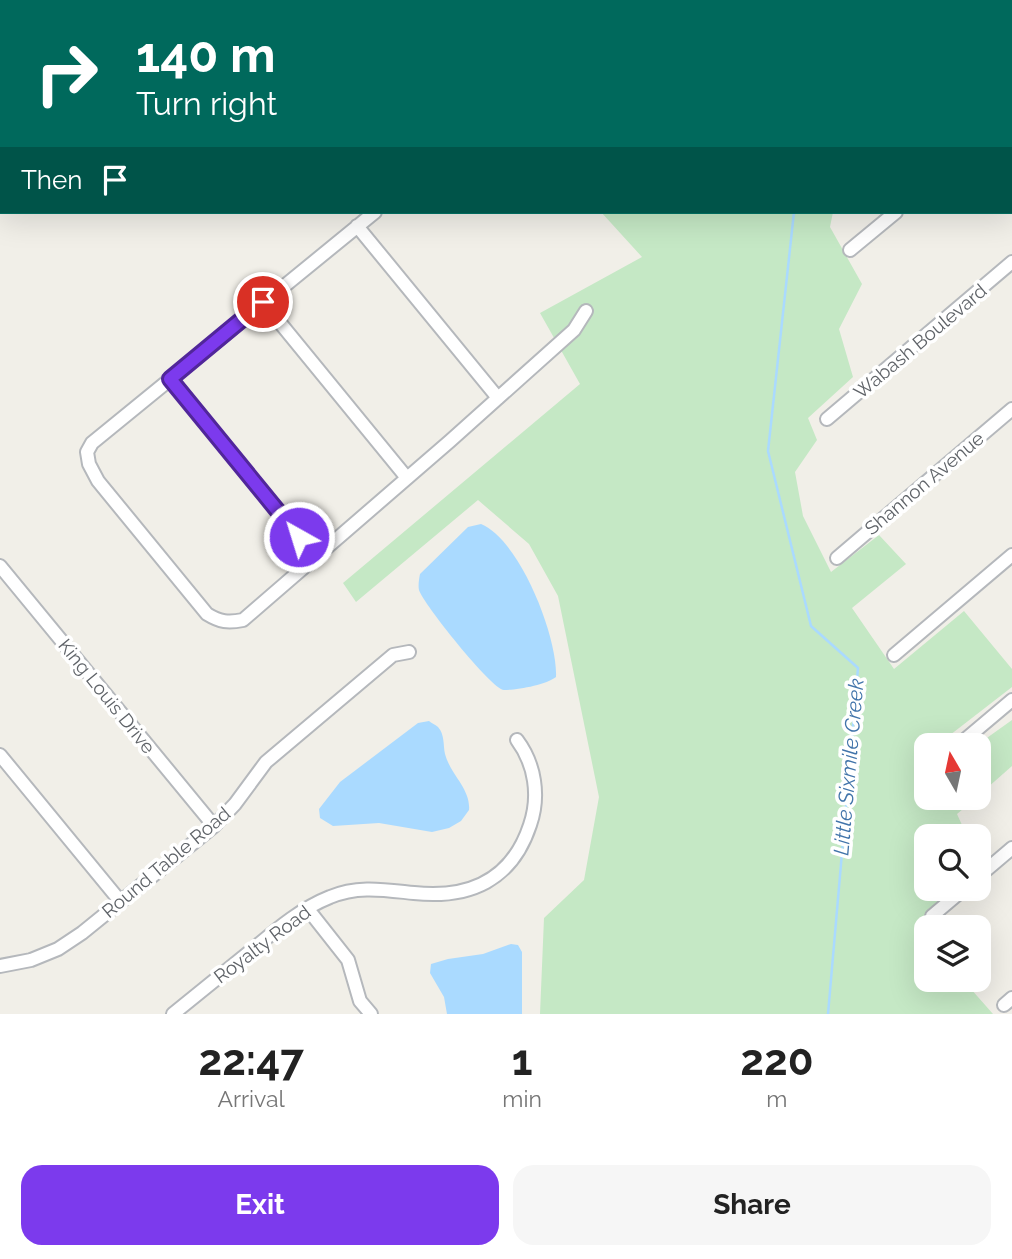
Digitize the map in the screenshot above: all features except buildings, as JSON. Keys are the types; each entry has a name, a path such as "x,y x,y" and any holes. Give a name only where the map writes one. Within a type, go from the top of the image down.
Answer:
{"street":[{"path":"372,214 92,443 86,452 89,464 106,492 207,614 219,621 229,623 243,620 574,330 586,311"},
{"path":"849,250 894,214"},
{"path":"357,226 498,398"},
{"name":"Wabash Boulevard","path":"827,419 1012,262"},
{"path":"263,302 407,478"},
{"path":"170,379 315,557"},
{"name":"Shannon Avenue","path":"837,558 1012,409"},
{"path":"894,655 1012,555"},
{"name":"King Louis Drive","path":"0,566 214,826"},
{"name":"Round Table Road","path":"0,966 32,960 58,949 82,933 214,826 235,804 267,762 393,655 409,652"},
{"path":"973,733 1012,700"},
{"name":"Royalty Road","path":"173,1014 290,919 331,896 370,889 447,894 471,889 501,873 523,846 533,817 534,775 529,755 517,740"},
{"path":"0,755 120,901"},
{"path":"991,866 1012,848"},
{"path":"933,915 950,901"},
{"path":"307,908 348,960 360,1001 371,1014"}],"green space":[{"path":"603,214 833,214 830,227 862,284 839,329 853,377 808,418 817,440 795,472 803,516 831,572 879,535 906,564 852,608 894,669 964,611 1012,669 1012,687 953,733 914,733 914,810 962,810 957,814 962,824 914,824 914,901 942,901 927,915 914,915 914,992 974,992 993,1014 540,1014 544,918 584,880 599,797 558,596 529,544 478,500 356,602 343,583 580,384 540,313 642,257"},
{"path":"1012,720 1012,766 991,785 991,735"}],"water":[{"path":"481,524 496,534 509,549 534,591 543,615 551,638 556,677 539,685 504,690 497,686 458,644 419,590 420,574 468,527"},
{"path":"429,721 440,730 445,754 467,795 469,810 461,821 449,828 432,832 379,823 333,826 320,818 319,809 340,782 418,723"},
{"path":"511,944 518,945 522,952 522,1014 447,1014 444,997 430,973 431,964 483,954"}],"waterway":[{"name":"Little Sixmile Creek","path":"794,214 768,451 811,626 858,668 828,1014"}],"route":[{"path":"263,302 170,379 299,537"}]}
